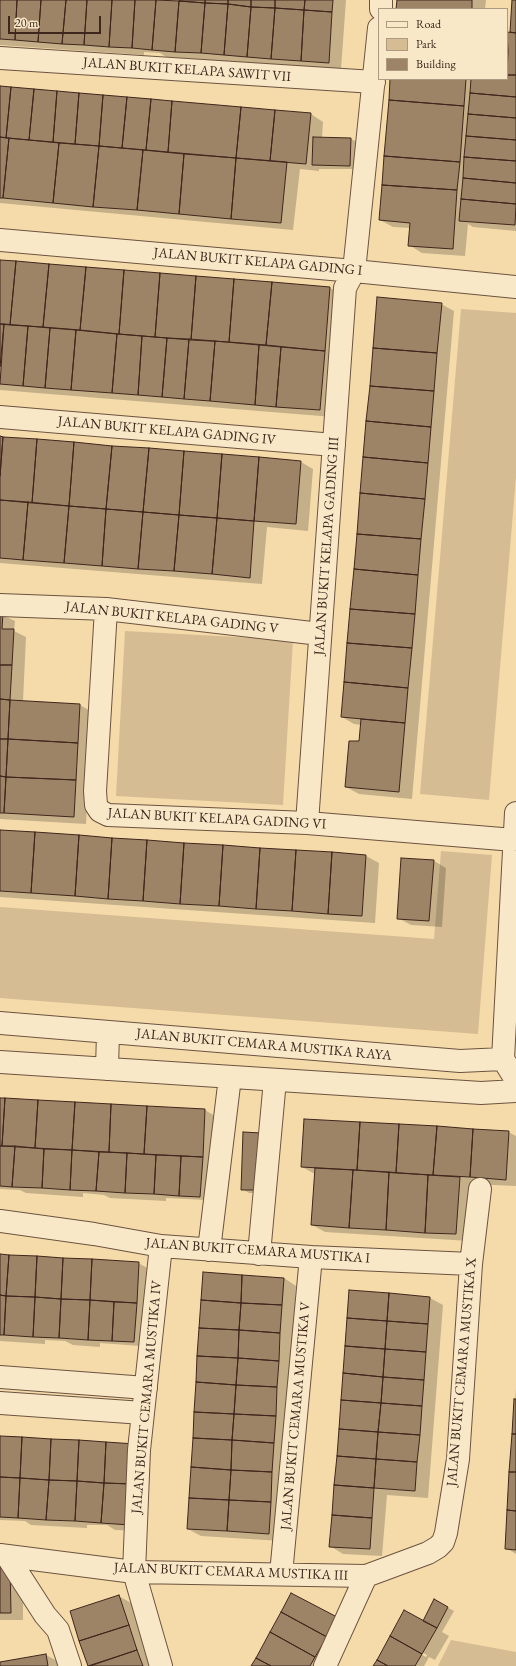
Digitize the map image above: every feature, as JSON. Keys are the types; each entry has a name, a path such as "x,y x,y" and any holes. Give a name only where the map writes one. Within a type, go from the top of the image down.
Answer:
{"street":[{"path":"354,271 378,39"},
{"name":"JALAN BUKIT KELAPA SAWIT VII","path":"0,58 374,82"},
{"name":"JALAN BUKIT KELAPA GADING I","path":"0,240 354,271 516,287"},
{"name":"JALAN BUKIT KELAPA GADING III","path":"307,823 345,288 354,271"},
{"name":"JALAN BUKIT KELAPA GADING IV","path":"0,417 334,445"},
{"name":"JALAN BUKIT KELAPA GADING V","path":"0,605 106,609 320,634"},
{"name":"JALAN BUKIT KELAPA GADING VI","path":"106,609 95,791 96,805 100,811 108,815 307,823 514,840"},
{"path":"516,813 503,1059 516,1080"},
{"name":"JALAN BUKIT CEMARA MUSTIKA RAYA","path":"0,1023 460,1061 503,1059"},
{"path":"107,1069 108,1032"},
{"path":"0,1062 481,1093 516,1091"},
{"path":"209,1250 230,1077"},
{"path":"259,1254 275,1080"},
{"name":"JALAN BUKIT CEMARA MUSTIKA X","path":"366,1576 428,1553 443,1542 446,1533 458,1459 471,1264 480,1189"},
{"name":"JALAN BUKIT CEMARA MUSTIKA I","path":"0,1221 94,1234 161,1246 259,1254 471,1264"},
{"name":"JALAN BUKIT CEMARA MUSTIKA IV","path":"161,1246 139,1450 134,1572 161,1666"},
{"name":"JALAN BUKIT CEMARA MUSTIKA V","path":"281,1574 311,1257"},
{"path":"0,1377 146,1388"},
{"path":"0,1403 143,1413"},
{"path":"4,1556 45,1615 58,1630 70,1666"},
{"name":"JALAN BUKIT CEMARA MUSTIKA III","path":"4,1556 134,1572 366,1576"},
{"path":"325,1666 366,1576"}],"green space":[{"path":"461,309 516,313 516,477 489,800 420,794"},
{"path":"125,631 293,640 283,805 116,796"},
{"path":"441,851 492,855 478,1034 0,998 0,907 434,939"},
{"path":"451,1640 516,1652 516,1666 438,1666"}],"building":[{"path":"0,0 17,0 15,40 0,39"},
{"path":"17,0 41,0 38,42 15,40"},
{"path":"41,0 66,0 62,44 38,42"},
{"path":"66,0 87,0 84,45 62,44"},
{"path":"87,0 112,0 109,47 84,45"},
{"path":"112,0 135,0 132,48 109,47"},
{"path":"135,0 156,0 152,50 132,48"},
{"path":"156,0 179,1 175,52 152,50"},
{"path":"205,0 205,3 179,1"},
{"path":"205,0 228,0 228,4 205,3"},
{"path":"228,0 251,0 251,7 228,4"},
{"path":"251,0 275,0 275,8 251,7"},
{"path":"275,0 305,0 304,10 275,8"},
{"path":"305,0 333,0 332,12 304,10"},
{"path":"397,0 472,0 472,8 396,8"},
{"path":"512,0 516,0 516,33 510,32"},
{"path":"179,1 205,3 201,53 175,52"},
{"path":"205,3 228,4 224,55 201,53"},
{"path":"228,4 251,7 247,57 224,55"},
{"path":"251,7 275,8 271,59 247,57"},
{"path":"275,8 304,10 301,61 271,59"},
{"path":"304,10 332,12 329,63 301,61"},
{"path":"508,32 516,33 516,75 508,75"},
{"path":"508,75 516,75 516,97 470,93 471,80 508,80"},
{"path":"390,80 466,80 464,106 389,100"},
{"path":"0,86 11,87 6,138 0,137"},
{"path":"11,87 34,89 29,140 6,138"},
{"path":"34,89 57,91 53,142 29,140"},
{"path":"57,91 79,93 75,144 53,142"},
{"path":"79,93 103,95 99,146 75,144"},
{"path":"470,93 516,97 516,118 468,114"},
{"path":"103,95 127,97 122,148 99,146"},
{"path":"127,97 151,99 146,150 122,148"},
{"path":"151,99 172,101 168,152 146,150"},
{"path":"389,100 464,106 460,162 384,156"},
{"path":"172,101 241,107 236,158 168,152"},
{"path":"241,107 275,110 270,161 236,158"},
{"path":"275,110 311,113 306,164 270,161"},
{"path":"468,114 516,118 516,140 466,136"},
{"path":"466,136 516,140 516,161 464,157"},
{"path":"0,137 9,138 3,198 0,198"},
{"path":"313,137 351,138 350,166 312,165"},
{"path":"9,138 59,143 53,203 3,198"},
{"path":"59,143 99,146 93,207 53,203"},
{"path":"99,146 143,150 137,210 93,207"},
{"path":"143,150 184,154 179,214 137,210"},
{"path":"184,154 236,158 231,219 179,214"},
{"path":"384,156 460,162 457,190 382,185"},
{"path":"464,157 516,161 516,183 463,178"},
{"path":"236,158 287,162 281,223 231,219"},
{"path":"463,178 516,183 516,204 461,199"},
{"path":"382,185 457,190 453,249 408,246 410,223 379,220"},
{"path":"461,199 516,204 515,225 459,221"},
{"path":"0,260 16,261 10,325 0,324"},
{"path":"16,261 49,264 43,327 10,325"},
{"path":"49,264 86,267 80,330 43,327"},
{"path":"86,267 124,270 119,334 80,330"},
{"path":"124,270 160,273 155,337 119,334"},
{"path":"160,273 196,276 191,340 155,337"},
{"path":"196,276 234,279 229,342 191,340"},
{"path":"234,279 272,282 266,345 229,342"},
{"path":"272,282 330,287 325,351 266,345"},
{"path":"377,297 442,303 437,353 373,348"},
{"path":"0,324 4,324 0,367"},
{"path":"4,324 28,326 23,386 0,384"},
{"path":"28,326 50,328 45,388 23,386"},
{"path":"50,328 76,330 71,390 45,388"},
{"path":"76,330 117,334 112,393 71,390"},
{"path":"117,334 142,336 138,395 112,393"},
{"path":"142,336 167,338 162,397 138,395"},
{"path":"167,338 189,339 184,399 162,397"},
{"path":"189,339 215,341 210,401 184,399"},
{"path":"215,341 259,345 255,405 210,401"},
{"path":"259,345 281,347 276,407 255,405"},
{"path":"281,347 325,351 320,410 276,407"},
{"path":"373,348 437,353 434,391 370,386"},
{"path":"370,386 434,391 431,427 366,421"},
{"path":"366,421 431,427 428,463 363,457"},
{"path":"0,436 3,437 0,476"},
{"path":"3,437 37,439 32,503 0,500"},
{"path":"37,439 74,442 69,506 32,503"},
{"path":"74,442 112,446 106,509 69,506"},
{"path":"112,446 149,448 143,512 106,509"},
{"path":"149,448 184,451 179,515 143,512"},
{"path":"184,451 222,454 217,518 179,515"},
{"path":"222,454 259,457 254,521 217,518"},
{"path":"259,457 301,461 296,524 254,521"},
{"path":"363,457 428,463 425,499 360,493"},
{"path":"360,493 425,499 421,539 357,534"},
{"path":"0,500 28,502 23,560 0,558"},
{"path":"28,502 69,506 64,563 23,560"},
{"path":"69,506 106,509 102,566 64,563"},
{"path":"106,509 143,512 138,569 102,566"},
{"path":"143,512 179,515 174,571 138,569"},
{"path":"179,515 217,518 212,574 174,571"},
{"path":"217,518 254,521 250,578 212,574"},
{"path":"357,534 421,539 418,575 354,569"},
{"path":"354,569 418,575 415,614 350,609"},
{"path":"350,609 415,614 412,648 347,643"},
{"path":"0,613 3,613 2,629 14,629 12,665 0,665"},
{"path":"347,643 412,648 408,688 344,682"},
{"path":"0,665 12,665 10,700 0,699"},
{"path":"344,682 408,688 405,723 341,717"},
{"path":"0,699 10,700 8,739 0,739"},
{"path":"10,700 80,704 78,743 8,739"},
{"path":"361,719 405,723 399,792 345,787 349,741 359,741"},
{"path":"0,739 8,739 6,777 0,776"},
{"path":"8,739 78,743 76,780 6,777"},
{"path":"0,776 6,777 4,813 0,813"},
{"path":"6,777 76,780 74,817 4,813"},
{"path":"0,830 35,832 31,893 0,891"},
{"path":"35,832 79,835 75,896 31,893"},
{"path":"79,835 112,838 108,899 75,896"},
{"path":"112,838 147,840 143,901 108,899"},
{"path":"147,840 184,843 180,904 143,901"},
{"path":"184,843 223,845 219,906 180,904"},
{"path":"223,845 260,848 256,909 219,906"},
{"path":"260,848 296,850 292,911 256,909"},
{"path":"296,850 332,852 328,914 292,911"},
{"path":"332,852 366,855 362,916 328,914"},
{"path":"401,858 434,860 429,921 397,919"},
{"path":"0,1098 5,1098 2,1146 0,1146"},
{"path":"5,1098 38,1100 35,1148 2,1146"},
{"path":"38,1100 75,1102 72,1150 35,1148"},
{"path":"75,1102 111,1104 109,1152 72,1150"},
{"path":"111,1104 147,1106 144,1154 109,1152"},
{"path":"147,1106 205,1109 203,1157 144,1154"},
{"path":"304,1119 360,1122 357,1170 301,1167"},
{"path":"360,1122 399,1124 396,1173 357,1170"},
{"path":"399,1124 437,1126 433,1175 396,1173"},
{"path":"437,1126 473,1129 470,1177 433,1175"},
{"path":"473,1129 509,1131 506,1180 470,1177"},
{"path":"243,1132 261,1133 259,1190 241,1190"},
{"path":"0,1146 15,1146 12,1187 0,1186"},
{"path":"15,1146 44,1149 42,1188 12,1187"},
{"path":"44,1149 72,1150 70,1190 42,1188"},
{"path":"72,1150 99,1152 96,1191 70,1190"},
{"path":"99,1152 127,1153 125,1193 96,1191"},
{"path":"127,1153 156,1155 154,1194 125,1193"},
{"path":"156,1155 181,1156 179,1196 154,1194"},
{"path":"181,1156 203,1157 200,1197 179,1196"},
{"path":"315,1168 353,1170 349,1228 311,1225"},
{"path":"353,1170 389,1172 386,1230 349,1228"},
{"path":"389,1172 428,1175 425,1233 386,1230"},
{"path":"428,1175 460,1177 456,1234 425,1233"},
{"path":"0,1254 9,1255 6,1296 0,1295"},
{"path":"9,1255 37,1256 35,1297 6,1296"},
{"path":"37,1256 63,1258 61,1299 35,1297"},
{"path":"63,1258 92,1259 90,1300 61,1299"},
{"path":"92,1259 139,1262 137,1303 90,1300"},
{"path":"203,1272 242,1275 241,1303 201,1300"},
{"path":"242,1275 284,1278 282,1305 241,1303"},
{"path":"349,1290 389,1293 387,1321 347,1318"},
{"path":"389,1293 430,1297 428,1324 387,1321"},
{"path":"0,1295 6,1296 4,1335 0,1335"},
{"path":"6,1296 35,1297 33,1337 4,1335"},
{"path":"35,1297 61,1299 59,1338 33,1337"},
{"path":"61,1299 90,1300 88,1340 59,1338"},
{"path":"90,1300 114,1302 112,1341 88,1340"},
{"path":"201,1300 241,1303 239,1330 199,1328"},
{"path":"114,1302 137,1303 134,1342 112,1341"},
{"path":"241,1303 282,1305 280,1333 239,1330"},
{"path":"347,1318 387,1321 385,1349 345,1346"},
{"path":"387,1321 428,1324 426,1352 385,1349"},
{"path":"199,1328 239,1330 238,1358 197,1356"},
{"path":"239,1330 280,1333 279,1361 238,1358"},
{"path":"345,1346 385,1349 383,1377 343,1373"},
{"path":"385,1349 426,1352 424,1380 383,1377"},
{"path":"197,1356 238,1358 236,1385 196,1382"},
{"path":"238,1358 279,1361 277,1387 236,1385"},
{"path":"343,1373 383,1377 381,1403 341,1400"},
{"path":"383,1377 424,1380 422,1406 381,1403"},
{"path":"196,1382 236,1385 234,1414 194,1412"},
{"path":"236,1385 277,1387 276,1416 234,1414"},
{"path":"514,1399 516,1399 516,1434 512,1434"},
{"path":"341,1400 381,1403 378,1432 339,1429"},
{"path":"381,1403 422,1406 420,1435 378,1432"},
{"path":"194,1412 234,1414 232,1440 193,1438"},
{"path":"234,1414 276,1416 274,1443 232,1440"},
{"path":"339,1429 378,1432 376,1459 337,1456"},
{"path":"378,1432 420,1435 417,1462 376,1459"},
{"path":"512,1434 516,1434 516,1472 509,1472"},
{"path":"0,1436 22,1437 20,1478 0,1477"},
{"path":"22,1437 51,1439 49,1480 20,1478"},
{"path":"193,1438 232,1440 231,1470 191,1467"},
{"path":"51,1439 79,1440 77,1481 49,1480"},
{"path":"79,1440 106,1442 104,1483 77,1481"},
{"path":"232,1440 274,1443 272,1472 231,1470"},
{"path":"106,1442 135,1444 132,1484 104,1483"},
{"path":"337,1456 376,1459 374,1488 334,1485"},
{"path":"376,1459 417,1462 415,1491 374,1488"},
{"path":"191,1467 231,1470 229,1500 189,1498"},
{"path":"231,1470 272,1472 271,1502 229,1500"},
{"path":"509,1472 516,1472 516,1511 507,1510"},
{"path":"0,1477 20,1478 18,1518 0,1517"},
{"path":"20,1478 49,1480 46,1520 18,1518"},
{"path":"49,1480 77,1481 75,1521 46,1520"},
{"path":"77,1481 104,1483 101,1523 75,1521"},
{"path":"104,1483 132,1484 130,1525 101,1523"},
{"path":"334,1485 374,1488 372,1518 332,1515"},
{"path":"189,1498 229,1500 227,1531 187,1529"},
{"path":"229,1500 271,1502 269,1534 227,1531"},
{"path":"507,1510 516,1511 516,1550 505,1549"},
{"path":"332,1515 372,1518 370,1549 329,1547"},
{"path":"0,1566 10,1566 11,1613 0,1613"},
{"path":"291,1593 337,1617 327,1637 281,1612"},
{"path":"119,1595 129,1625 79,1641 70,1611"},
{"path":"434,1599 448,1607 437,1628 423,1621"},
{"path":"404,1610 437,1628 422,1654 390,1636"},
{"path":"281,1612 327,1637 315,1657 270,1632"},
{"path":"129,1625 137,1650 88,1666 79,1641"},
{"path":"270,1632 315,1657 310,1666 271,1666 256,1658"},
{"path":"390,1636 422,1654 415,1666 388,1666 377,1660"},
{"path":"137,1650 143,1666 90,1666"},
{"path":"46,1654 48,1666 0,1666 0,1662"},
{"path":"256,1658 271,1666 251,1666"},
{"path":"377,1660 388,1666 373,1666"}]}
